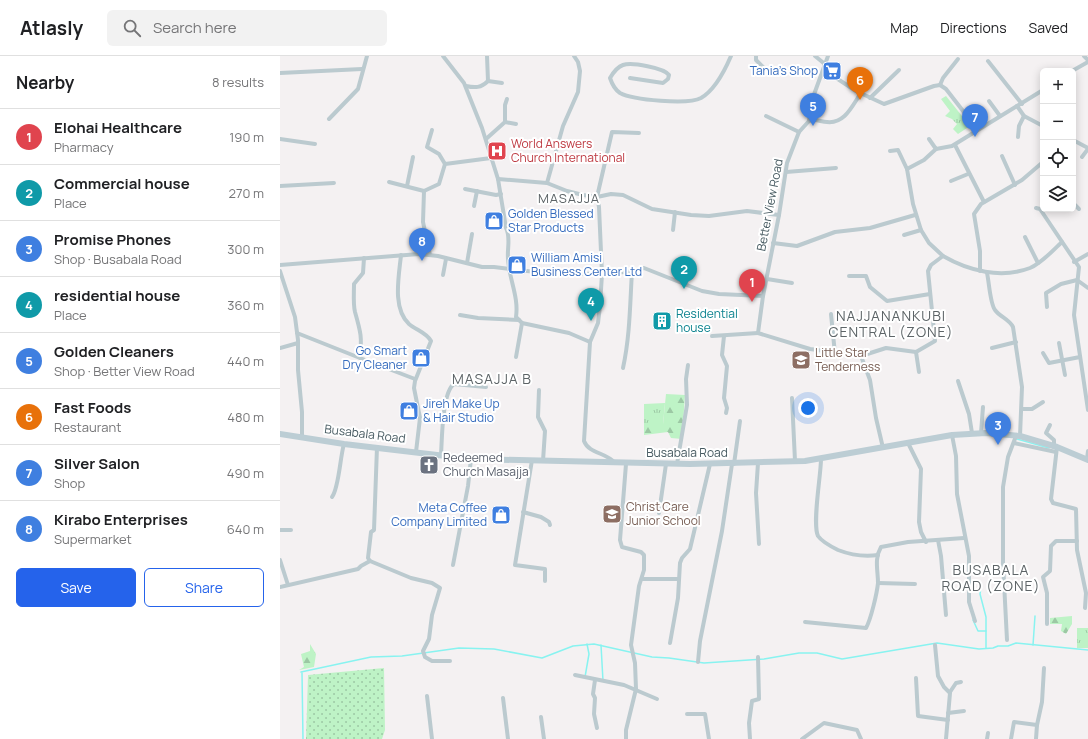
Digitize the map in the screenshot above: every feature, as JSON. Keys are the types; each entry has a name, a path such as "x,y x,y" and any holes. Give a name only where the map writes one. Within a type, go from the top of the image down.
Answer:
{"street":[{"path":"329,119 358,89 362,69 367,56"},
{"path":"443,56 466,86 486,139 498,179 506,228 509,234 508,259 516,295 516,317 520,321 516,357"},
{"path":"487,56 488,81"},
{"path":"547,183 563,126 578,92 580,71 578,62 574,56"},
{"path":"630,78 663,83 668,79 669,75 658,69 624,64 616,70 610,78 616,90 626,95 668,101 691,101 700,99 709,92 723,73 731,56"},
{"path":"756,56 756,60 767,71"},
{"path":"815,56 826,64"},
{"path":"828,56 812,100 809,121 839,121 848,113 861,93"},
{"path":"1076,68 1088,61 1084,56"},
{"path":"940,85 943,78 958,59"},
{"path":"988,61 1022,104"},
{"path":"280,73 362,69"},
{"path":"824,70 882,104 887,104 940,85 946,89 977,129"},
{"path":"870,98 899,70"},
{"path":"466,86 476,88 482,86 488,81 502,83"},
{"path":"907,169 924,160 936,149 955,145 977,129 1022,104 1040,92"},
{"path":"506,122 505,105 507,99"},
{"path":"989,101 1000,116"},
{"path":"1017,106 1024,116 1040,124"},
{"path":"766,116 799,132"},
{"path":"1018,137 1019,126 1024,116"},
{"name":"Better View Road","path":"758,333 763,296 790,155 799,132 809,121"},
{"path":"486,139 506,122"},
{"path":"506,122 516,124"},
{"path":"389,182 424,191 439,184 445,164 439,154 427,147 432,130"},
{"path":"615,463 609,456 589,449 584,441 590,342 600,315 602,274 599,207 597,197 612,132 639,133"},
{"path":"280,139 315,144"},
{"path":"929,139 936,149"},
{"path":"1076,142 1088,148 1082,157"},
{"path":"955,145 968,174 984,202"},
{"path":"890,151 898,150 907,169 915,215 921,230 929,243 943,256 980,271 1004,274 1030,268 1062,242"},
{"path":"1002,156 1015,185"},
{"path":"407,186 413,157"},
{"path":"445,164 491,158"},
{"path":"980,271 980,251 974,214 976,209 984,202 1015,185 1040,164"},
{"path":"786,172 836,168"},
{"path":"951,181 968,174"},
{"path":"498,179 547,183 575,194 597,197 612,194 623,195 652,209 675,212 709,216 753,211 779,215"},
{"path":"280,186 334,182"},
{"path":"465,189 496,195 501,194"},
{"path":"424,191 423,222 430,255"},
{"path":"474,206 477,191"},
{"path":"1076,206 1079,209"},
{"path":"1036,208 1040,208 1074,262 1079,267 1074,315 1088,410"},
{"path":"673,230 675,212"},
{"path":"773,243 797,246 835,232 870,228 915,215"},
{"path":"904,235 921,230"},
{"path":"467,264 472,234"},
{"path":"1026,237 1038,263"},
{"path":"1074,262 1088,254"},
{"path":"401,255 398,286 402,314 409,323 431,341 431,345 415,379 414,388 420,418 416,452"},
{"path":"280,265 401,255 430,255 482,267 509,268 520,271 561,275 632,272 648,268 688,286 719,294 763,296"},
{"path":"712,336 758,333 803,348 835,354 861,356 886,348 916,352 936,340 930,294 929,267 943,256"},
{"path":"360,358 362,338 361,327 355,312 354,284 363,273 364,258"},
{"path":"443,275 446,259"},
{"path":"280,271 295,317 298,343 302,437"},
{"path":"623,368 628,346 632,272"},
{"path":"988,273 993,307 1012,324 1022,387 1022,410 1018,436 1008,457 1002,487 1003,563 1008,640"},
{"path":"849,276 866,276 870,287 887,301 930,294"},
{"path":"767,278 792,283"},
{"path":"1077,280 1088,288"},
{"path":"1047,307 1046,293 1061,284 1077,280"},
{"path":"831,314 835,354"},
{"path":"460,315 520,321 569,333 590,342"},
{"path":"297,333 415,379"},
{"path":"724,336 722,351 727,366 724,398 727,408 726,413"},
{"path":"992,348 1016,342"},
{"path":"280,348 298,343"},
{"path":"1059,343 1064,375"},
{"path":"916,352 919,372"},
{"path":"1043,353 1049,363 1063,362 1080,357"},
{"path":"861,356 870,380 876,418 883,448"},
{"path":"677,464 687,405 686,379 688,365"},
{"path":"958,381 969,414 972,433"},
{"path":"442,455 445,407 450,386 454,384 486,387"},
{"path":"539,390 538,417 545,431 543,461"},
{"path":"792,398 795,461"},
{"path":"1022,410 1032,409 1043,402"},
{"path":"981,433 983,407"},
{"path":"698,662 700,641 722,531 740,421"},
{"path":"1050,425 1046,433 1054,440 1056,448 1051,500 1053,503 1076,508 1077,550 1086,593 1085,608"},
{"name":"Busabala Road","path":"280,434 344,444 471,459 626,464 733,464 821,459 908,442 952,435 981,433 1018,436 1087,460"},
{"path":"952,435 956,456 957,494 964,538 969,556 969,602 975,621"},
{"path":"908,442 921,469 919,522 921,532 926,542"},
{"path":"1014,442 1056,448"},
{"path":"332,497 336,490 340,459 344,444"},
{"path":"370,561 368,558 372,532 374,530 376,447"},
{"path":"1087,460 1088,451"},
{"path":"453,565 468,486 471,459"},
{"path":"821,459 816,524 818,536 826,543 844,552 859,556 878,556"},
{"path":"532,460 515,564 545,569 545,581"},
{"path":"758,463 756,493 759,544"},
{"path":"626,464 620,540 622,547 641,552 644,555 642,579 639,586 631,645 635,664 636,689 626,730 626,739"},
{"path":"659,513 666,464"},
{"path":"670,643 678,598 680,560 690,549 710,464"},
{"path":"523,512 541,517 549,522 550,525"},
{"path":"280,530 291,530"},
{"path":"805,622 866,628 878,583 876,569 880,548 883,545 964,538"},
{"path":"938,540 941,556 946,615"},
{"path":"1047,624 1047,593 1043,577 1050,571 1051,546 1056,541 1077,541"},
{"path":"280,560 288,585"},
{"path":"280,587 358,569 370,561"},
{"path":"370,561 411,578 432,583 440,588 432,615 429,639 423,651 425,658 432,661 450,661"},
{"path":"642,579 678,579"},
{"path":"878,583 915,584"},
{"path":"935,645 938,676 944,687 950,692"},
{"path":"750,739 749,724 752,701 759,699 758,656"},
{"path":"1036,739 1036,725 1042,702 1044,668"},
{"path":"575,675 636,689 657,699"},
{"path":"916,678 918,716 948,720"},
{"path":"595,680 593,694 596,698 594,714 596,728"},
{"path":"946,739 950,692 956,683 961,682"},
{"path":"427,696 432,739"},
{"path":"503,698 508,739"},
{"path":"948,713 964,711"},
{"path":"688,714 705,714 709,739"},
{"path":"541,717 544,739"},
{"path":"1011,739 1014,722 1036,725"},
{"path":"802,739 824,723 857,730 861,739"},
{"path":"987,739 988,733"}],"green space":[{"path":"946,96 970,126 958,134 953,129 957,124 952,119 945,116 950,111 941,99"},
{"path":"666,394 685,395 682,439 671,438 668,432 644,435 644,424 663,424"},
{"path":"665,403 663,424 644,424 644,404"},
{"path":"1072,616 1072,624 1066,634 1061,631 1062,624 1050,624 1050,618"},
{"path":"1077,628 1088,628 1088,648 1077,648"},
{"path":"310,644 316,654 314,667 299,670 304,667 301,654 310,651"},
{"path":"384,668 385,730 382,739 306,739 308,675"}],"waterway":[{"path":"1017,439 1049,448"},
{"path":"981,587 980,594 986,617 986,648"},
{"path":"1033,645 1035,616"},
{"path":"973,620 978,631 986,631"},
{"path":"301,672 371,657 402,656 459,648 494,649 542,658 573,646 594,644 652,657 704,663 764,659 799,653 817,653 842,659 937,643 979,649 1008,646 1016,643 1088,650"},
{"path":"585,677 589,654 587,644"},
{"path":"601,645 603,681"},
{"path":"302,673 303,739"}],"place":[{"name":"Tania's Shop","path":"832,71"},
{"name":"Fast Foods","path":"860,100"},
{"name":"Golden Cleaners","path":"813,126"},
{"name":"Silver Salon","path":"975,137"},
{"name":"World Answers Church International","path":"497,151"},
{"name":"Golden Blessed Star Products","path":"494,221"},
{"name":"Kirabo Enterprises","path":"422,261"},
{"name":"William Amisi Business Center Ltd","path":"517,265"},
{"name":"Commercial house","path":"684,289"},
{"name":"Elohai Healthcare","path":"752,302"},
{"name":"residential house","path":"591,321"},
{"name":"Residential house","path":"662,321"},
{"name":"Go Smart Dry Cleaner","path":"421,358"},
{"name":"Little Star Tenderness","path":"801,360"},
{"name":"Jireh Make Up & Hair Studio","path":"409,411"},
{"name":"Promise Phones","path":"998,445"},
{"name":"Redeemed Church Masajja","path":"429,465"},
{"name":"Christ Care Junior School","path":"612,514"},
{"name":"Meta Coffee Company Limited","path":"501,515"}],"district":[{"name":"MASAJJA","path":"569,198"},
{"name":"NAJJANANKUBI CENTRAL (ZONE)","path":"891,324"},
{"name":"MASAJJA B","path":"492,379"},
{"name":"BUSABALA ROAD (ZONE)","path":"991,578"}]}
